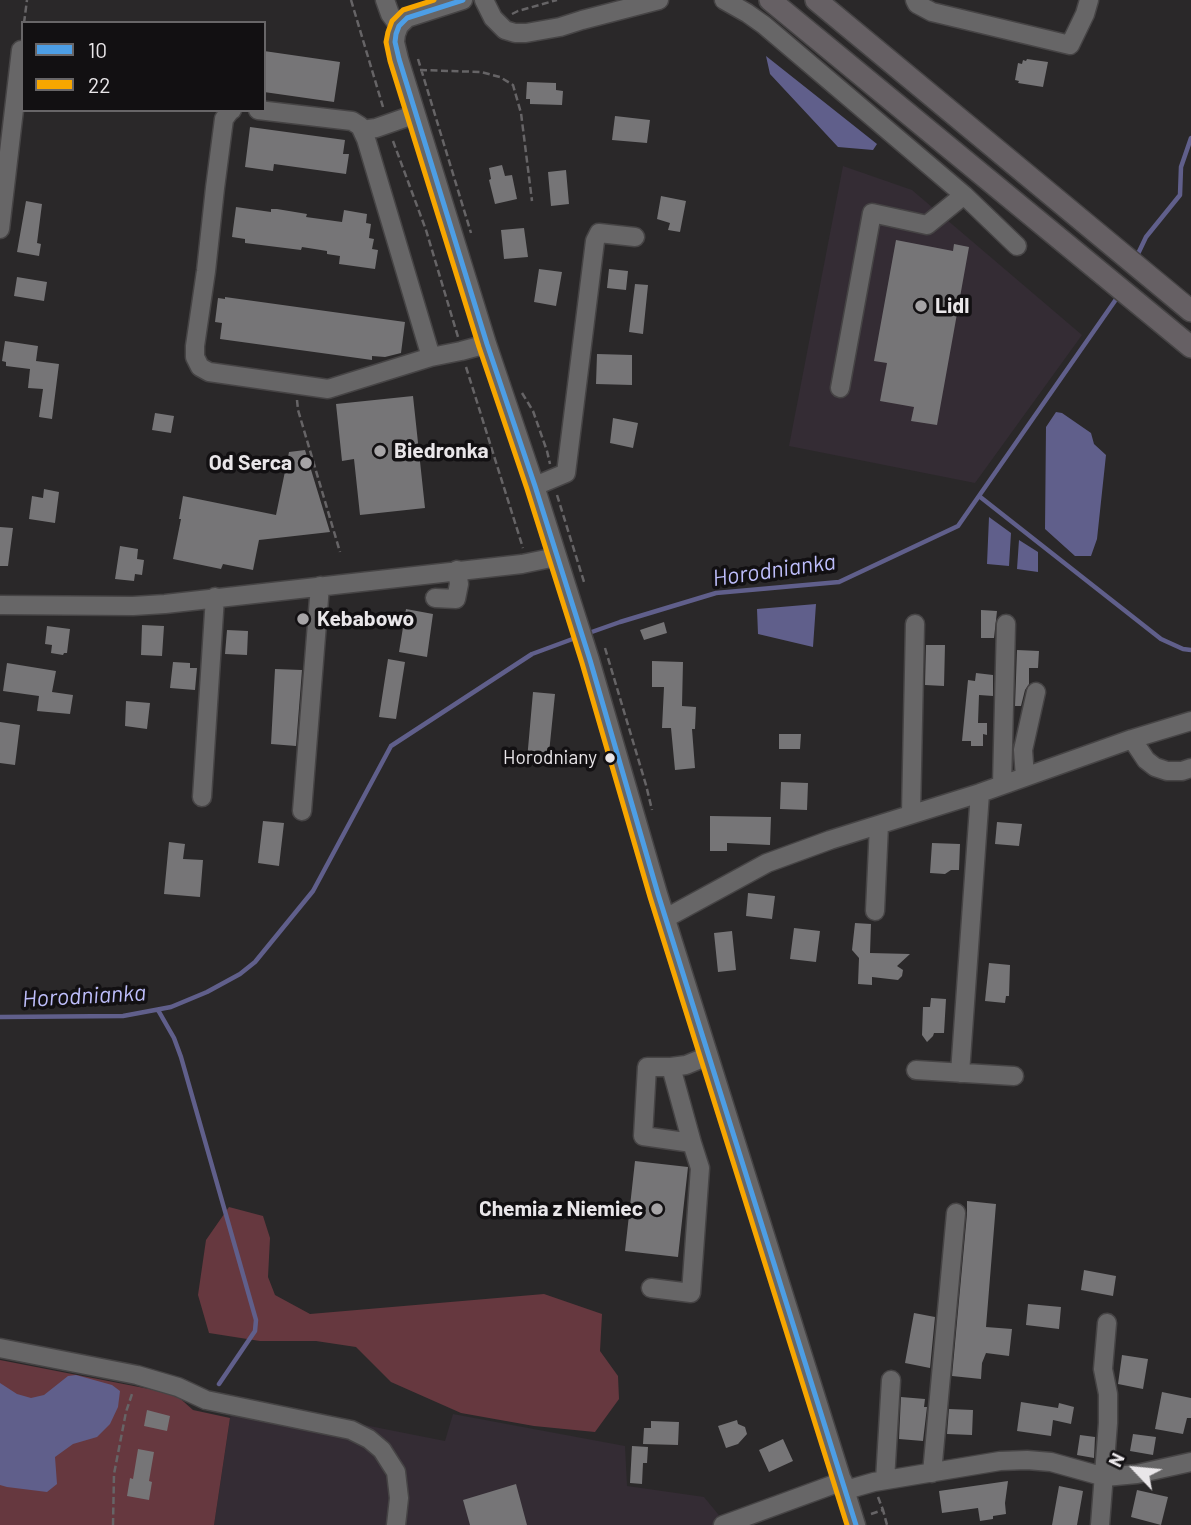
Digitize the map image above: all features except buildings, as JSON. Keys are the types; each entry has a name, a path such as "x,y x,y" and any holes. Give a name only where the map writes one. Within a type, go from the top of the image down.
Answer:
{"main road":[{"path":"771,0 1191,347"},
{"path":"816,0 1191,310"}],"street":[{"path":"385,0 390,14 399,26"},
{"path":"463,0 407,18 399,26 395,42 487,344 575,615 598,657 666,918 856,1525"},
{"path":"484,0 493,18 505,30 515,33 560,27 659,0"},
{"path":"724,0 764,25 964,195 1017,246"},
{"path":"916,2 932,12 1070,45 1089,0"},
{"path":"0,229 21,50"},
{"path":"266,111 352,121 360,126 432,357"},
{"path":"229,112 224,120 195,346 195,357 200,367 209,372 328,389 432,357 487,344"},
{"path":"362,130 416,114"},
{"path":"840,387 872,213 927,225 964,195"},
{"path":"535,486 566,473 595,241 599,233 635,237"},
{"path":"0,605 133,606 529,563 556,557"},
{"path":"435,598 456,599 459,584 457,570"},
{"path":"303,811 320,586"},
{"path":"202,797 215,597"},
{"path":"911,814 915,624"},
{"path":"1002,785 1006,624"},
{"path":"1025,777 1023,750 1036,691"},
{"path":"666,918 767,863 1191,721"},
{"path":"1132,740 1146,760 1155,767 1167,771 1191,768"},
{"path":"960,1073 980,793"},
{"path":"875,911 879,825"},
{"path":"692,1143 643,1136 647,1067 686,1065 708,1056"},
{"path":"651,1288 691,1293 700,1168 671,1067"},
{"path":"916,1070 1014,1076"},
{"path":"932,1473 956,1213"},
{"path":"1100,1525 1108,1394 1103,1369 1107,1323"},
{"path":"0,1348 137,1375 178,1387 206,1399 351,1430 369,1438 382,1450 396,1472 399,1498 396,1525"},
{"path":"885,1480 891,1380"},
{"path":"723,1525 845,1485 1000,1461 1051,1462 1105,1477 1137,1474 1191,1462"}],"path":[{"path":"24,21 27,0"},
{"path":"351,0 396,149 426,230 461,351 529,563"},
{"path":"415,51 472,233"},
{"path":"422,70 481,72 500,77 513,85 520,113 532,201"},
{"path":"300,385 298,410 340,552"},
{"path":"518,387 533,411 547,451 555,491 585,586"},
{"path":"598,657 646,785 653,816"},
{"path":"113,1525 114,1474 126,1412 137,1375"}],"shaded area":[{"path":"843,166 912,190 1082,335 975,483 789,446"},
{"path":"229,1207 263,1216 270,1238 268,1277 275,1295 310,1314 544,1294 602,1314 600,1351 618,1376 619,1399 595,1432 534,1426 461,1413 391,1382 356,1347 316,1341 260,1341 209,1333 198,1295 206,1240"},
{"path":"0,1360 175,1394 193,1410 230,1418 214,1525 0,1525"},
{"path":"233,1399 445,1441 453,1414 625,1446 627,1486 704,1497 727,1525 214,1525"}],"water":[{"path":"766,56 877,144 873,150 838,147 770,74"},
{"path":"1056,412 1062,413 1091,433 1094,444 1106,455 1097,539 1091,556 1075,556 1045,529 1046,427"},
{"path":"989,517 1011,533 1009,566 987,564"},
{"path":"1019,540 1038,552 1038,572 1017,569"},
{"path":"816,604 813,647 758,634 757,609"},
{"path":"76,1375 112,1385 120,1391 118,1407 110,1424 97,1437 73,1444 55,1457 57,1484 47,1492 0,1485 0,1383 17,1394 31,1398 44,1395 68,1376"}],"waterway":[{"name":"Horodnianka","path":"1136,258 1146,237 1180,195 1181,167 1191,138"},
{"name":"Horodnianka","path":"586,634 716,593 839,582 958,526 1119,295"},
{"path":"979,496 1161,639 1191,650"},
{"name":"Horodnianka","path":"0,1017 123,1016 171,1007 240,974 255,962 313,891 391,746 532,654 578,637"},
{"path":"158,1010 181,1057 256,1320 255,1331 219,1384"}],"transit line":[{"name":"22","path":"434,0 403,10 392,21 386,42 390,61 479,347 582,663 650,897 847,1525"},
{"name":"10","path":"463,0 407,18 396,34 399,59 487,344 590,660 658,894 856,1525"}],"place":[{"name":"Lidl","path":"921,306"},
{"name":"Biedronka","path":"380,451"},
{"name":"Od Serca","path":"306,463"},
{"name":"Kebabowo","path":"303,619"},
{"name":"Horodniany","path":"610,758"},
{"name":"Chemia z Niemiec","path":"657,1209"}]}
